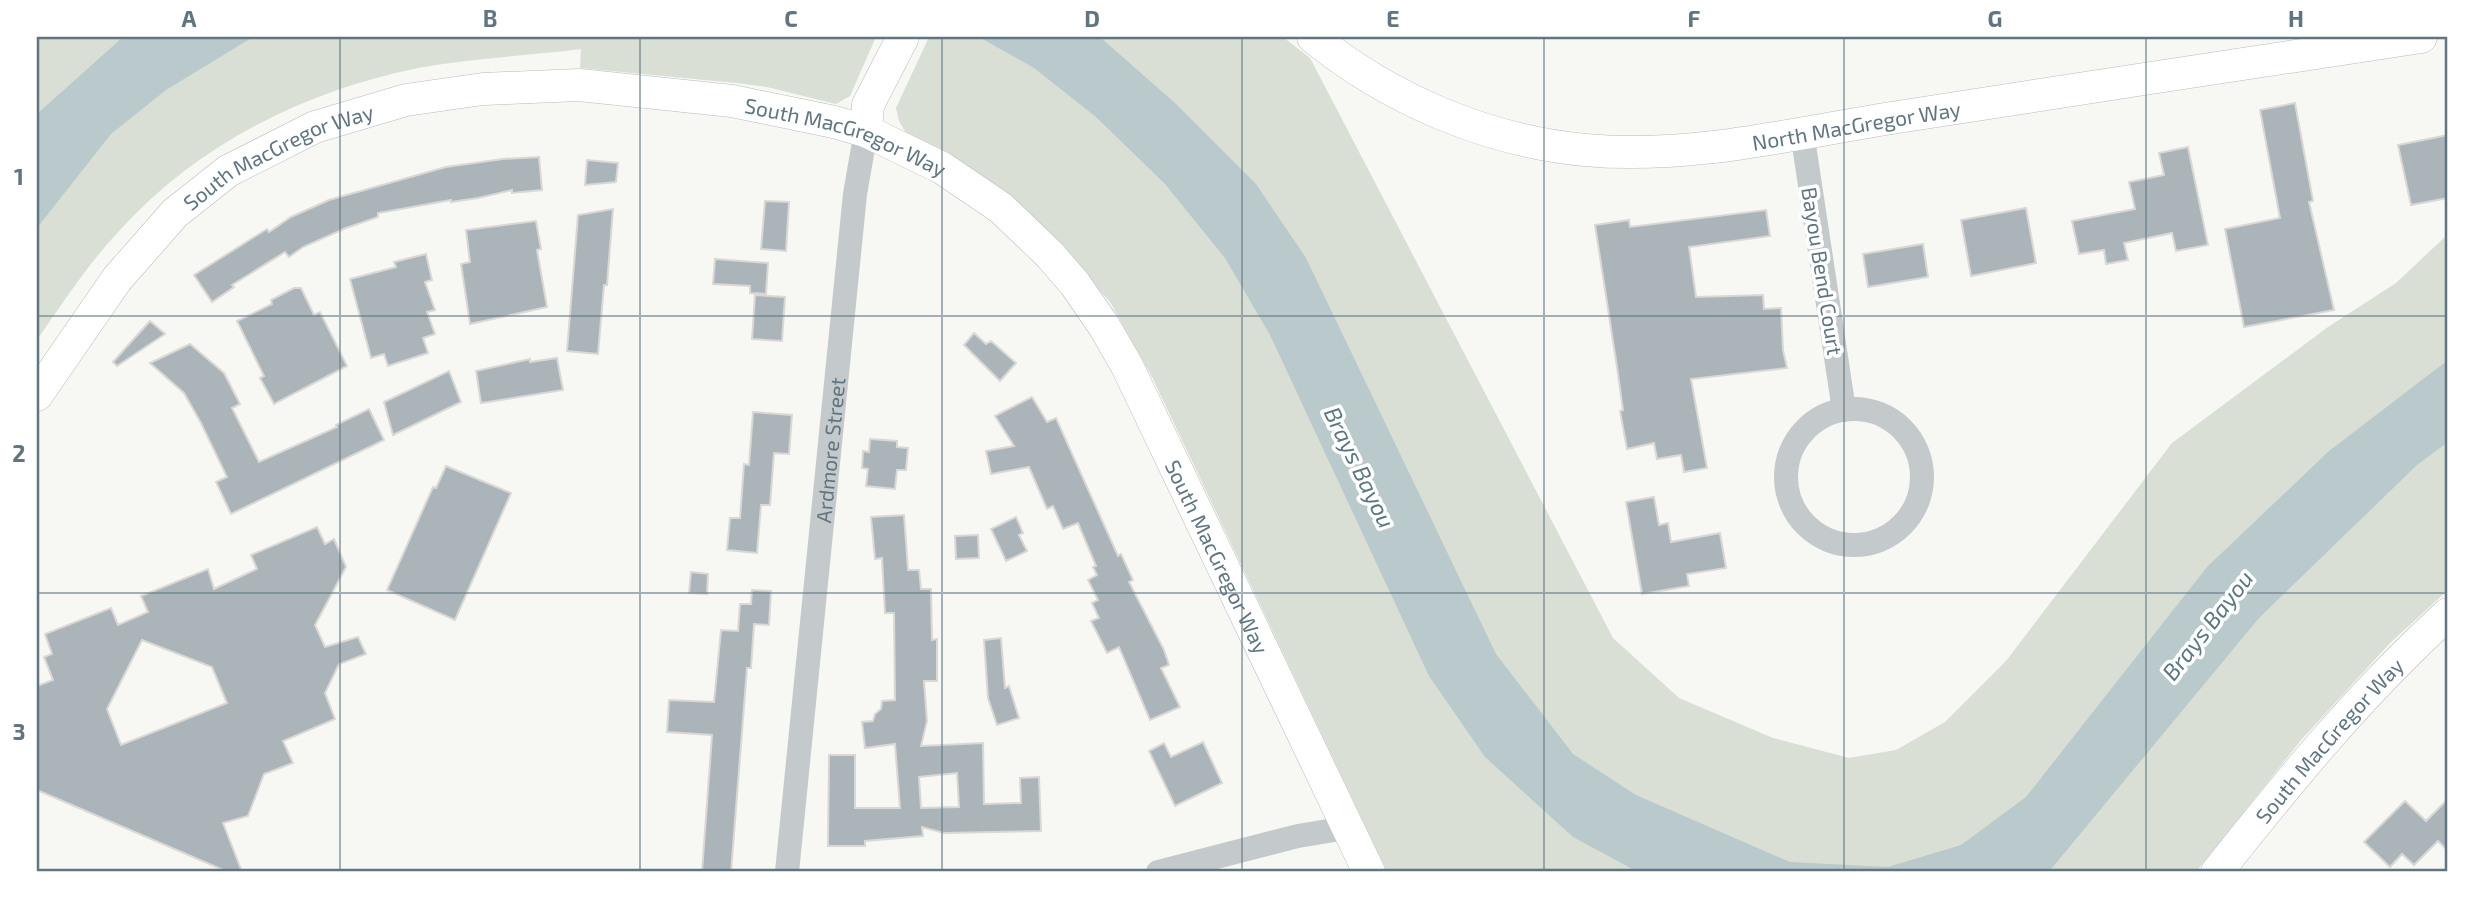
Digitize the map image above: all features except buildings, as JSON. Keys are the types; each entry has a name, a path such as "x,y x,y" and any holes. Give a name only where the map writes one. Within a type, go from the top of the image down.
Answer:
{"main road":[{"name":"North MacGregor Way","path":"1316,38 1379,83 1430,108 1488,130 1581,150 1629,153 1701,147 2421,37"},
{"name":"Ardmore Street","path":"866,131 868,106 898,47"},
{"name":"South MacGregor Way","path":"37,395 117,279 175,213 228,171 315,127 406,100 483,89 579,85 732,101 866,131 942,168 1001,208 1051,255 1097,315 1127,366 1369,872"},
{"name":"South MacGregor Way","path":"2217,872 2300,768 2398,660 2448,614"}],"street":[{"name":"Ardmore Street","path":"787,872 855,194 866,131"},
{"name":"Bayou Bend Court","path":"1802,132 1844,410"},
{"path":"1844,410 1866,410 1886,416 1903,429 1916,447 1922,467 1922,488 1915,508 1902,525 1885,538 1864,544 1843,544 1823,537 1805,525 1793,507 1787,487 1787,466 1794,445 1807,428 1824,416 1844,410"},
{"path":"1158,872 1298,836 1346,828"}],"shaded area":[{"path":"37,37 876,37 850,96 836,104 767,87 580,68 581,49 418,68 335,91 256,125 219,147 151,199 109,243 37,340"},
{"path":"929,37 1283,37 1310,58 1613,638 1679,698 1773,738 1849,758 1896,750 1945,722 2006,661 2172,443 2328,327 2396,283 2448,234 2448,590 2390,643 2302,739 2196,872 1387,872 1153,379 1110,302 1058,244 906,133 899,121 896,108"}],"water":[{"path":"123,37 253,37 166,90 111,134 37,228 37,114"},
{"name":"Brays Bayou","path":"979,37 1100,37 1175,103 1256,184 1306,258 1496,654 1573,754 1636,795 1790,862 1888,867 1961,845 2026,797 2207,567 2329,451 2448,360 2448,442 2417,465 2259,618 2052,868 2044,872 1638,872 1573,837 1485,757 1429,676 1270,335 1225,258 1165,184 1096,117 1034,68"}]}
